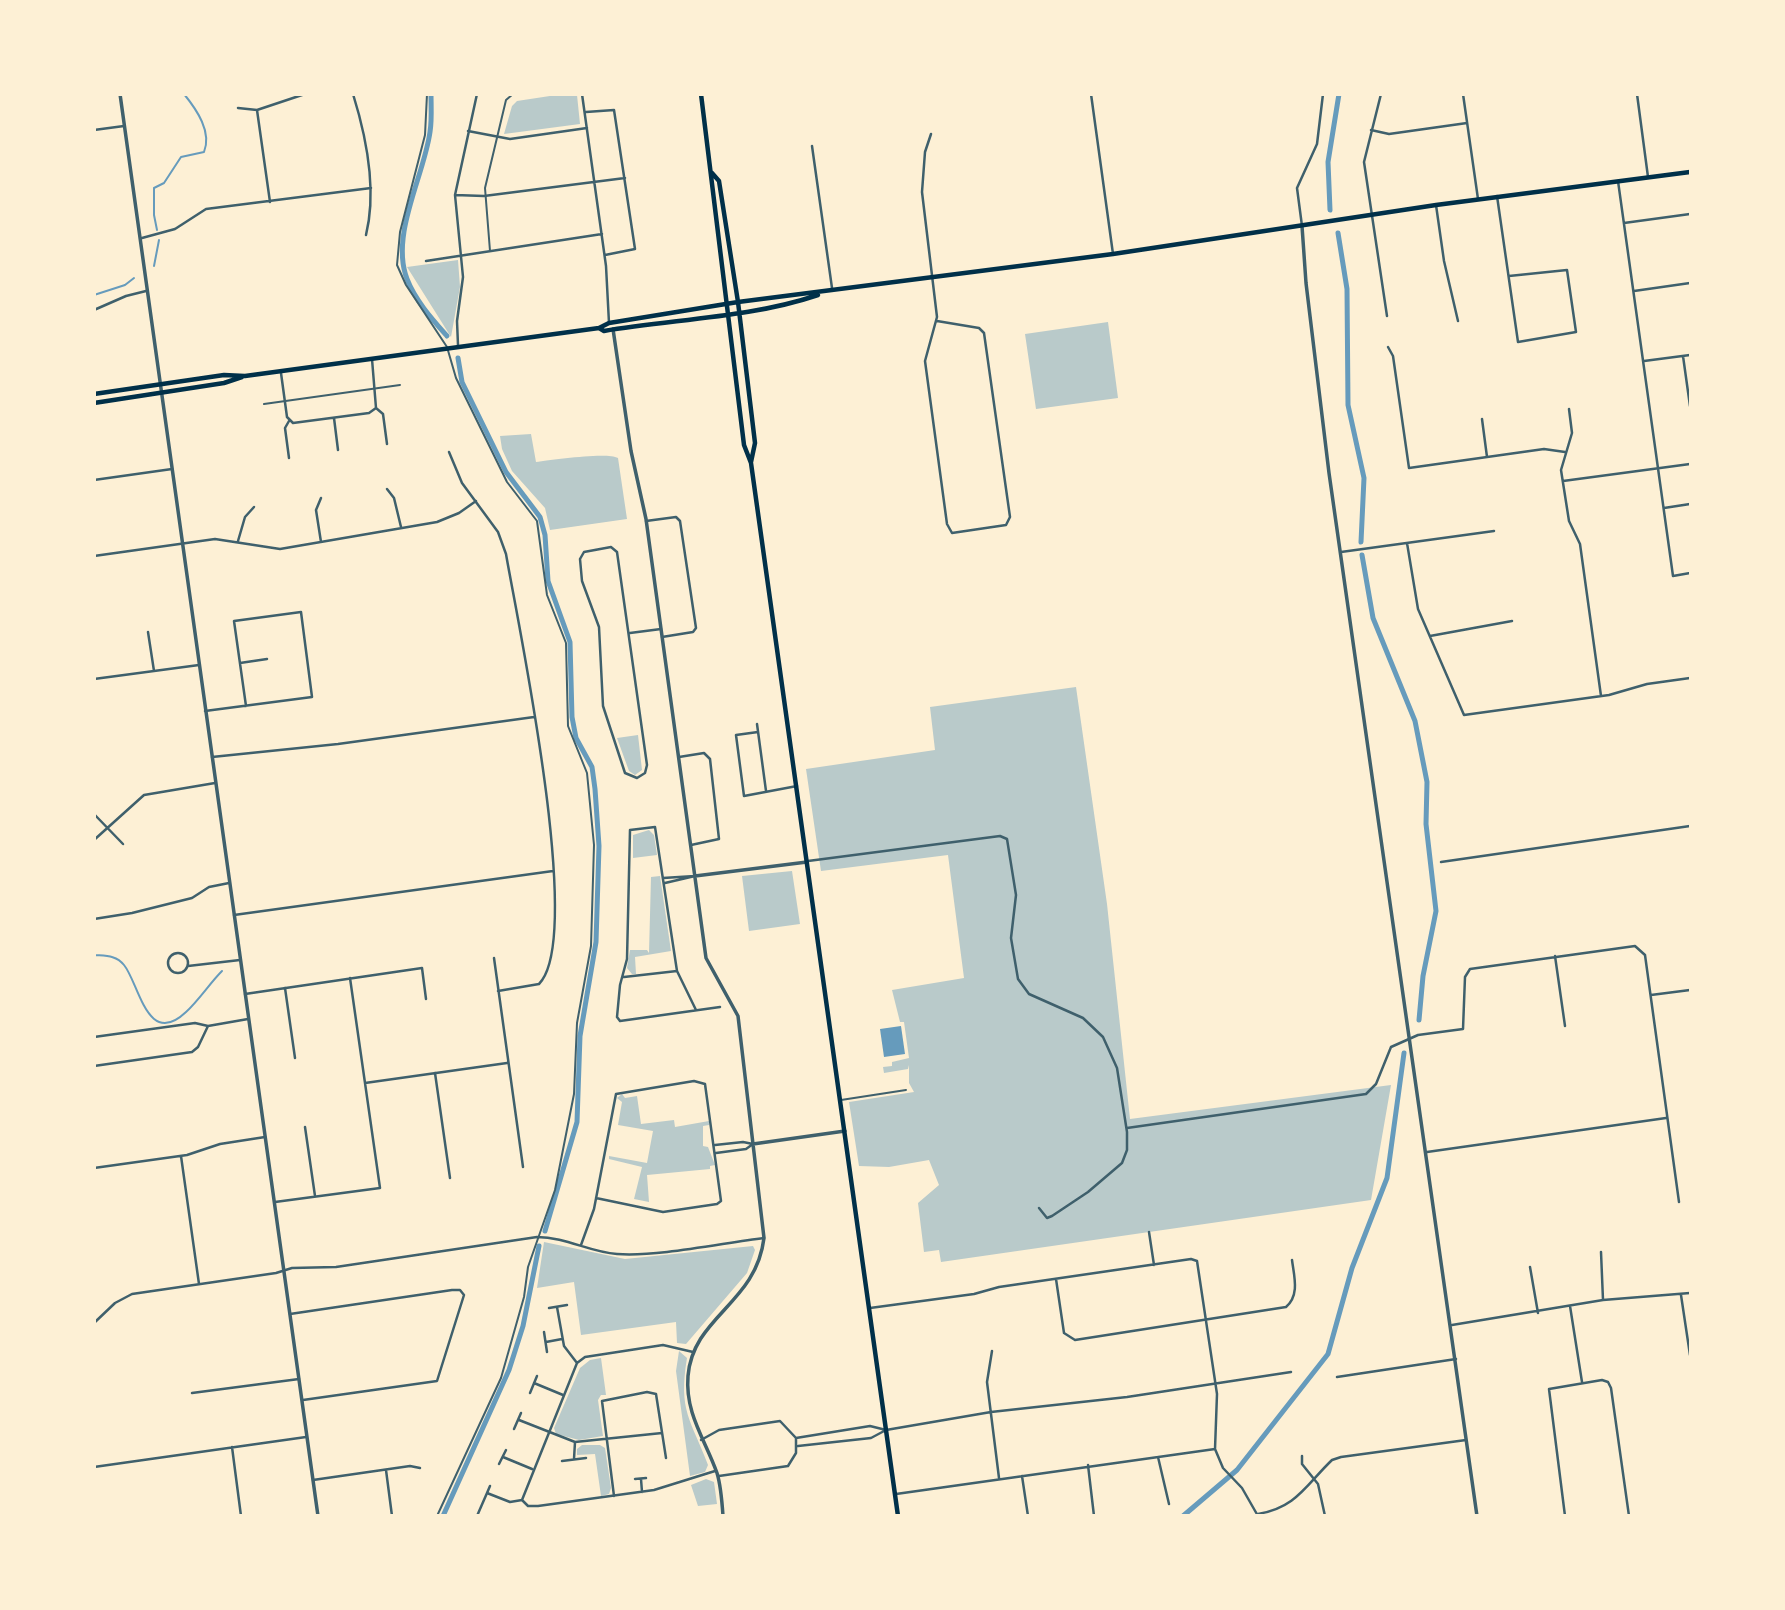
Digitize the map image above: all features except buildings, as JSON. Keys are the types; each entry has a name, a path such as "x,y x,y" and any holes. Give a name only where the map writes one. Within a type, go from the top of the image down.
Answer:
{"main road":[{"path":"701,94 712,173 709,183 744,445 751,463 898,1516"},
{"path":"598,328 608,323 738,302 826,293 1113,254 1497,196 1690,172"},
{"path":"712,173 719,181 740,312 755,443 751,463"},
{"path":"94,403 225,383 245,376 458,345 727,314 793,304 826,293"},
{"path":"94,394 224,374 245,376"}],"street":[{"path":"120,94 318,1516"},
{"path":"238,108 257,110 305,94"},
{"path":"353,94 373,206 366,235"},
{"path":"458,345 457,321 463,277 455,195 477,94"},
{"path":"582,94 605,255 608,323"},
{"path":"1091,94 1113,254"},
{"path":"1323,94 1317,144 1297,188 1306,283 1341,552 1477,1516"},
{"path":"1381,94 1364,162 1387,316"},
{"path":"1463,94 1478,199"},
{"path":"1637,94 1648,177"},
{"path":"257,110 270,202"},
{"path":"585,112 614,110 635,248 605,255"},
{"path":"1371,130 1389,134 1467,123"},
{"path":"94,130 124,126"},
{"path":"468,131 510,139 587,128"},
{"path":"931,134 925,152 922,192 937,321 925,361 948,527 952,533 1006,526 1010,517 984,333 979,328 937,321"},
{"path":"812,146 833,292"},
{"path":"455,195 484,196 625,178"},
{"path":"1618,181 1673,576 1690,573"},
{"path":"140,239 175,229 206,209 371,188"},
{"path":"1497,196 1518,342 1576,332 1567,270 1509,276"},
{"path":"1436,205 1444,261 1458,321"},
{"path":"1624,223 1690,214"},
{"path":"426,261 602,234"},
{"path":"1634,291 1690,283"},
{"path":"94,310 146,291"},
{"path":"613,329 631,451 646,522 706,958 738,1016 764,1238 760,1264 746,1288 710,1326 693,1352 688,1390 691,1414 717,1474 723,1516"},
{"path":"1388,347 1393,356 1409,468 1544,449 1565,452"},
{"path":"1644,361 1690,355"},
{"path":"1683,356 1690,406"},
{"path":"372,358 376,408 383,414 387,443"},
{"path":"280,371 289,421 285,428 289,458"},
{"path":"289,421 296,424 369,413 376,408"},
{"path":"1569,409 1572,433 1561,464 1569,521 1580,544 1601,696"},
{"path":"334,418 338,450"},
{"path":"1482,419 1487,457"},
{"path":"449,452 462,483 498,532 506,554 516,596 554,871 554,949 548,970 539,984 498,991"},
{"path":"1563,481 1690,464"},
{"path":"94,480 172,469"},
{"path":"387,489 394,498 401,528"},
{"path":"321,498 316,509 321,542"},
{"path":"94,556 215,539 280,548 450,518 476,501"},
{"path":"1664,508 1690,505"},
{"path":"238,542 245,517 254,507"},
{"path":"646,522 676,517 680,521 696,628 693,632 662,637"},
{"path":"1341,552 1494,531"},
{"path":"1407,543 1416,603 1464,715 1601,696 1664,681 1690,678"},
{"path":"614,548 617,552 628,633 647,765 641,776 627,776 603,706 599,627 582,581 580,559 586,550 614,548"},
{"path":"205,711 246,706 312,696 301,612 234,621 246,706"},
{"path":"1430,636 1512,621"},
{"path":"628,633 661,629"},
{"path":"148,632 154,671"},
{"path":"240,663 267,659"},
{"path":"94,679 200,665"},
{"path":"212,757 338,744 534,717"},
{"path":"757,724 766,792"},
{"path":"758,732 736,735 744,796 797,786"},
{"path":"678,757 707,754 720,835 716,842 691,845"},
{"path":"94,840 149,793 215,783"},
{"path":"94,814 123,844"},
{"path":"1441,862 1690,826"},
{"path":"696,1010 677,971 655,827 630,830 624,977 620,985 617,1017 620,1021 720,1007"},
{"path":"664,881 995,836 1007,839 1017,903 1011,938 1018,979 1029,994 1083,1018 1103,1037 1117,1068 1126,1128 1127,1150 1116,1170 1052,1216 1047,1217 1039,1208"},
{"path":"234,915 554,871"},
{"path":"94,919 132,914 192,898 209,887 229,883"},
{"path":"1126,1128 1366,1094 1376,1084 1391,1046 1411,1038 1462,1028 1465,977 1470,969 1625,946 1641,948 1645,955 1651,995 1679,1202"},
{"path":"187,966 186,957 181,954 173,955 169,960 173,971 183,971 187,966 240,960"},
{"path":"1555,956 1565,1026"},
{"path":"494,958 523,1167"},
{"path":"245,993 422,968 426,999"},
{"path":"624,977 677,971"},
{"path":"275,1202 380,1188 350,978"},
{"path":"285,988 295,1058"},
{"path":"1651,995 1690,990"},
{"path":"94,1037 195,1023 208,1026 248,1019"},
{"path":"94,1066 191,1052 198,1047 208,1026"},
{"path":"365,1083 509,1063"},
{"path":"435,1073 450,1178"},
{"path":"581,1245 596,1198 616,1094 694,1081 705,1084 722,1195 717,1204 663,1212 596,1198"},
{"path":"1427,1152 1668,1118"},
{"path":"305,1127 315,1197"},
{"path":"715,1145 743,1142 753,1144 845,1131"},
{"path":"94,1168 181,1156 214,1145 265,1137"},
{"path":"716,1153 746,1149 753,1144"},
{"path":"181,1156 199,1284"},
{"path":"1149,1232 1154,1265"},
{"path":"94,1323 116,1303 132,1294 301,1267 336,1267 537,1237 559,1238 610,1253 631,1254 764,1238"},
{"path":"1601,1252 1603,1300"},
{"path":"1056,1279 1068,1338 1075,1339 1278,1310 1292,1302 1294,1297 1292,1260"},
{"path":"870,1308 1056,1279 1197,1261 1215,1383 1217,1459 1258,1515 1286,1507 1332,1461 1341,1457 1467,1440"},
{"path":"1530,1267 1538,1313"},
{"path":"290,1314 453,1290 464,1291 464,1302 437,1381 302,1401"},
{"path":"1452,1325 1538,1313 1603,1300 1690,1293"},
{"path":"1681,1295 1690,1355"},
{"path":"549,1308 567,1305"},
{"path":"1570,1306 1582,1383"},
{"path":"557,1307 562,1339 567,1352 578,1363"},
{"path":"544,1332 547,1352"},
{"path":"546,1342 562,1339"},
{"path":"522,1500 578,1363 585,1356 663,1345 693,1352"},
{"path":"992,1350 987,1382 999,1478"},
{"path":"1337,1377 1456,1359"},
{"path":"797,1446 871,1438 886,1430 990,1412 1115,1399 1291,1372"},
{"path":"530,1393 537,1376"},
{"path":"192,1393 299,1379"},
{"path":"1565,1516 1549,1389 1608,1382 1629,1516"},
{"path":"534,1383 564,1396"},
{"path":"614,1496 602,1401 653,1392 656,1394 666,1458"},
{"path":"514,1429 521,1413"},
{"path":"519,1420 575,1442 607,1441 662,1433"},
{"path":"522,1500 528,1506 538,1506 642,1492 717,1474 788,1466 797,1446 796,1438 780,1421 719,1430 701,1440"},
{"path":"796,1438 870,1426 886,1430"},
{"path":"94,1466 307,1437"},
{"path":"574,1459 575,1442"},
{"path":"232,1447 241,1516"},
{"path":"895,1494 1215,1449"},
{"path":"499,1464 506,1450"},
{"path":"1302,1456 1302,1464 1321,1493 1325,1516"},
{"path":"503,1457 533,1470"},
{"path":"1158,1457 1164,1496 1169,1504"},
{"path":"562,1461 586,1458"},
{"path":"1088,1465 1094,1516"},
{"path":"313,1480 421,1468"},
{"path":"386,1470 392,1516"},
{"path":"1022,1476 1028,1516"},
{"path":"635,1479 646,1478"},
{"path":"640,1479 642,1492"},
{"path":"477,1516 490,1486"},
{"path":"487,1493 510,1502 522,1500"}],"lane":[{"path":"426,94 425,135 400,232 397,265 406,285 447,347 456,378 507,482 537,521 547,595 566,643 568,726 590,787 594,845 591,946 577,1023 574,1094 555,1190 537,1237 501,1378 437,1516"},
{"path":"490,251 484,196 506,100 513,94"},
{"path":"264,404 400,385"},
{"path":"841,1100 906,1090"}],"shaded area":[{"path":"563,94 577,95 580,124 504,134 512,106 517,101"},
{"path":"458,260 460,287 451,337 407,267"},
{"path":"1108,322 1118,398 1036,409 1025,334"},
{"path":"531,434 536,462 591,456 618,458 627,519 550,530 545,508 512,471 502,449 500,436"},
{"path":"1076,687 1107,904 1130,1119 1391,1085 1371,1200 941,1262 939,1250 924,1252 918,1203 939,1185 929,1160 889,1167 859,1166 849,1102 914,1092 909,1083 909,1065 908,1069 884,1073 883,1067 909,1058 904,1022 900,1022 892,990 964,978 948,855 821,871 806,769 935,750 930,707"},
{"path":"638,735 642,770 635,775 629,771 617,738"},
{"path":"649,830 654,835 657,855 633,858 633,835"},
{"path":"792,871 800,924 749,931 742,876"},
{"path":"660,876 671,951 635,957 636,974 632,974 627,968 630,950 647,950 649,953 651,877"},
{"path":"622,1094 625,1098 637,1096 641,1124 674,1120 675,1127 709,1121 709,1125 703,1126 703,1146 708,1147 715,1165 710,1166 710,1169 647,1175 649,1202 634,1199 642,1167 609,1159 609,1156 647,1163 653,1131 618,1125 622,1102 617,1098"},
{"path":"544,1242 625,1259 753,1246 755,1250 747,1273 686,1344 677,1343 676,1322 581,1335 574,1282 537,1288"},
{"path":"679,1351 687,1358 685,1403 708,1465 705,1472 690,1476 676,1371"},
{"path":"601,1358 606,1395 601,1395 598,1400 603,1436 579,1440 556,1434 554,1428 580,1368 590,1360"},
{"path":"582,1445 600,1445 605,1448 611,1488 609,1494 601,1496 595,1454 577,1455 577,1449"},
{"path":"706,1479 714,1482 717,1504 698,1506 691,1485"}],"water":[{"path":"901,1026 905,1054 884,1057 880,1029"}],"waterway":[{"path":"157,230 154,188 164,183 181,157 204,152 206,144 202,121 184,94"},
{"path":"431,94 430,132 405,225 403,262 407,279 415,294 447,336"},
{"path":"1330,210 1328,162 1339,94"},
{"path":"1338,233 1347,289 1348,405 1364,478 1361,542"},
{"path":"154,266 159,240"},
{"path":"94,295 125,285 134,278"},
{"path":"458,358 462,382 506,472 540,517 545,535 548,581 570,642 572,717 576,738 592,767 595,789 599,846 596,942 580,1036 577,1122 545,1231"},
{"path":"1362,555 1373,618 1415,721 1427,782 1426,824 1436,911 1423,976 1419,1020"},
{"path":"94,955 118,959 124,965 146,1009 153,1018 162,1023 173,1021 186,1012 222,971"},
{"path":"1183,1516 1237,1470 1328,1354 1352,1268 1387,1178 1404,1053"},
{"path":"443,1516 509,1370 523,1326 539,1246"}]}
